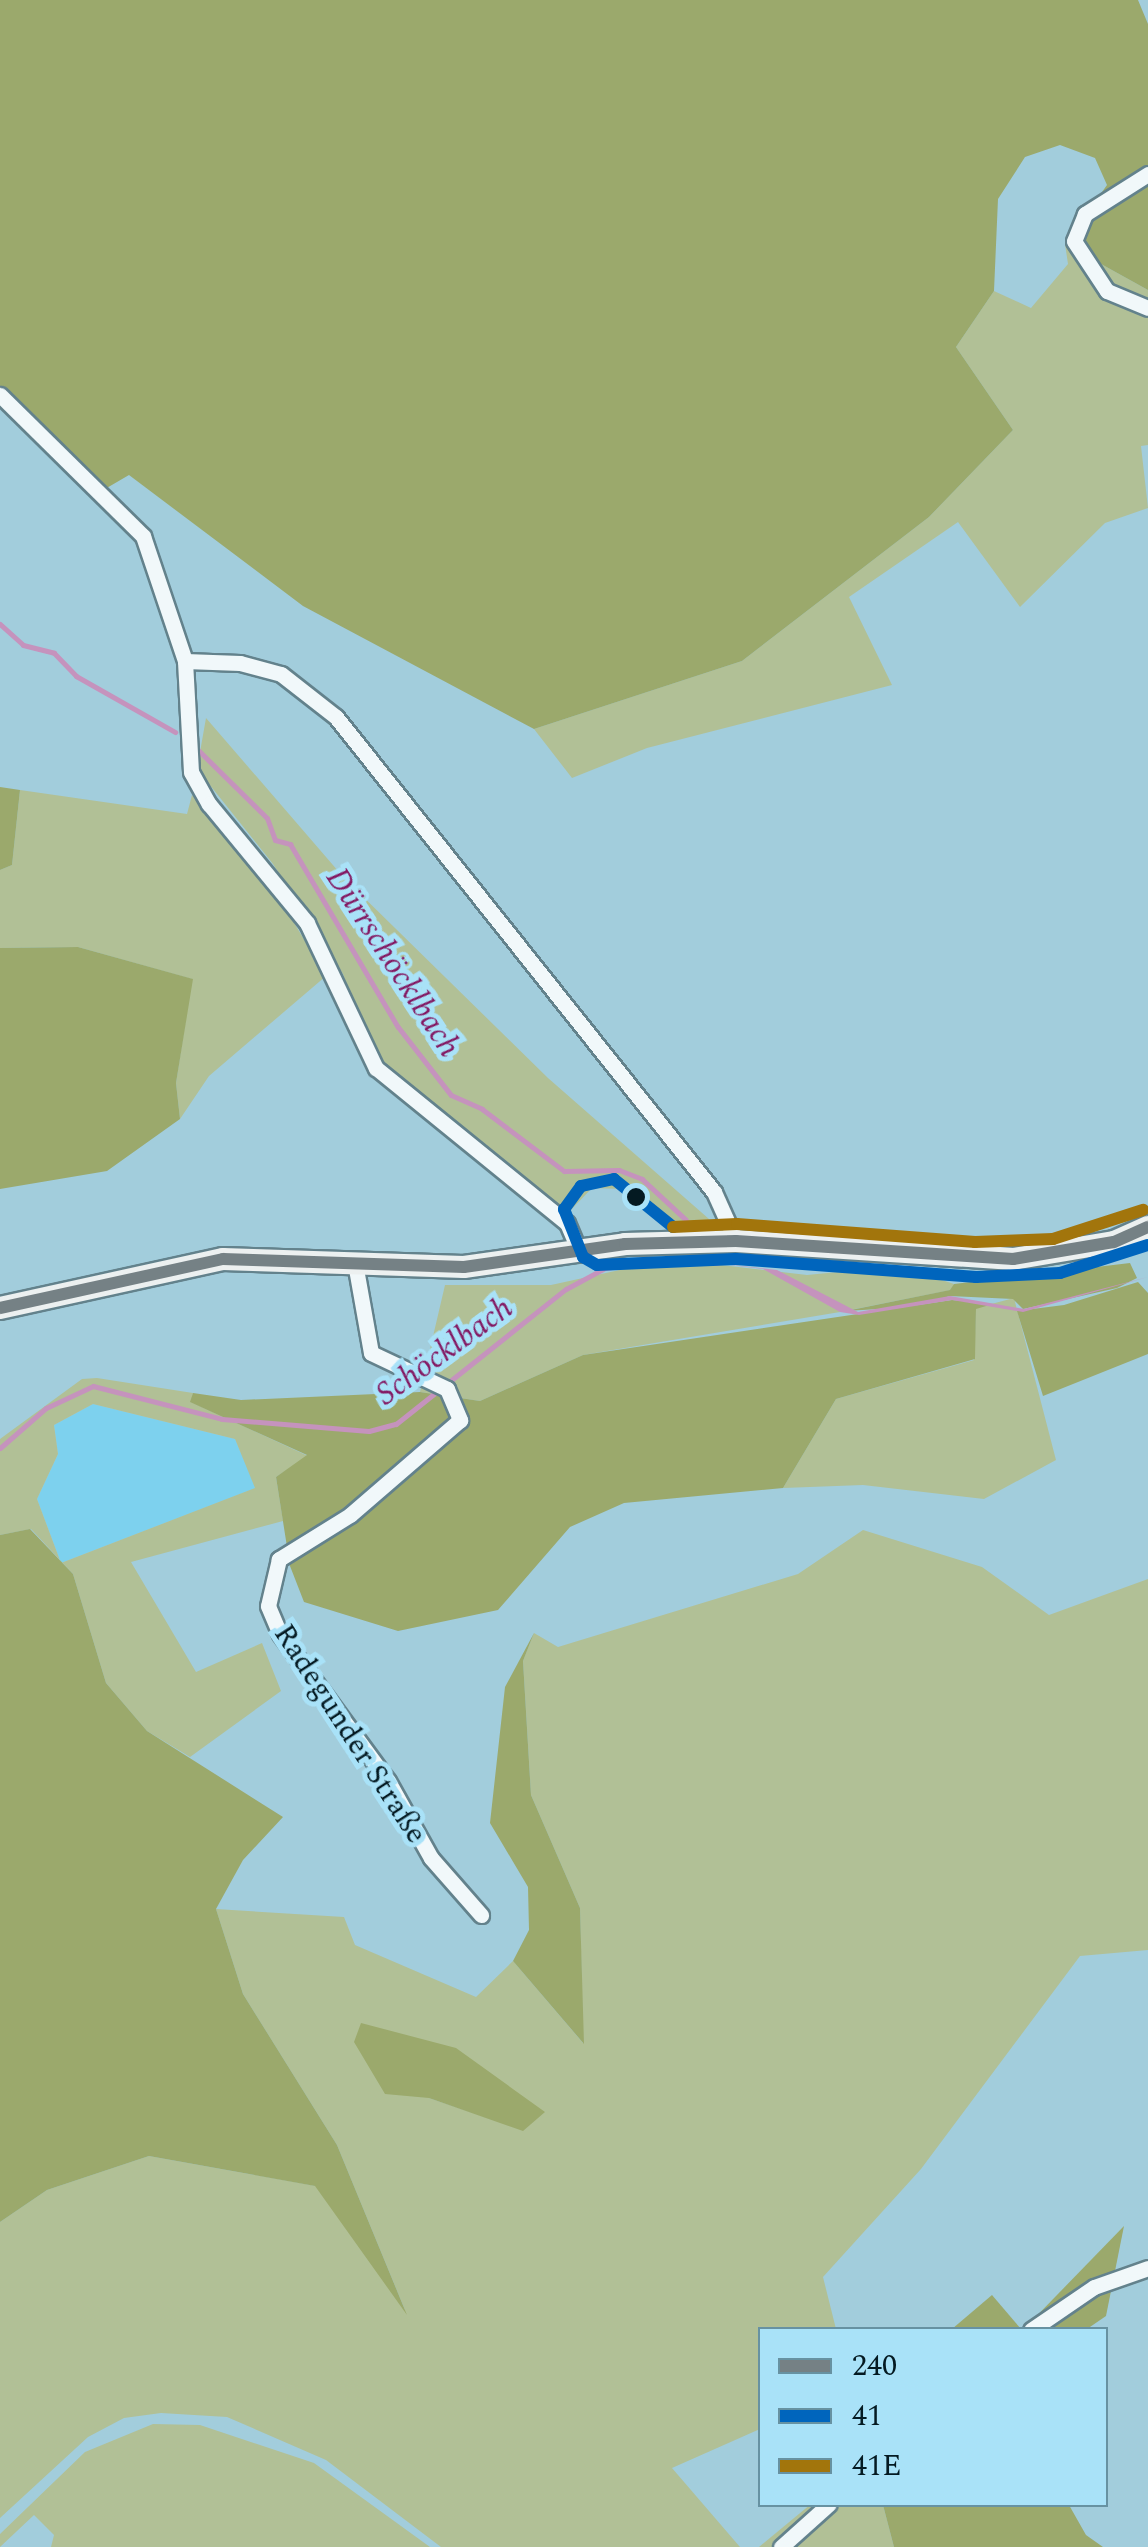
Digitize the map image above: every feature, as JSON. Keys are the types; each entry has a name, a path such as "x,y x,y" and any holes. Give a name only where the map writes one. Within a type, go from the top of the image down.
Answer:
{"main road":[{"path":"0,1308 223,1259 464,1266 578,1251 736,1241 1013,1260 1114,1242 1148,1228"}],"street":[{"path":"1148,174 1085,214 1074,241 1107,290 1148,308"},
{"path":"0,394 143,536 185,661 191,772 209,804 307,923 365,1052 411,1102 567,1223 578,1251"},
{"path":"185,661 240,662 281,674 336,717 714,1192 736,1241"},
{"name":"Radegunder Straße","path":"355,1263 371,1353 442,1385 460,1407 460,1420 450,1434 350,1516 280,1559 268,1606 280,1634 388,1781 431,1858 481,1915"},
{"path":"1035,2327 1094,2287 1148,2268"},
{"path":"781,2547 826,2507"}],"shaded area":[{"path":"715,1263 777,1270 858,1312 950,1296 1024,1309 1148,1277 1023,1312 952,1300 859,1315 840,1312 763,1269"},
{"path":"93,1404 235,1439 256,1488 61,1563 37,1499 58,1454 54,1425"}],"green space":[{"path":"0,0 1138,0 1148,24 1148,290 1065,244 1107,185 1095,158 1060,145 1025,157 998,199 994,291 956,347 1013,430 929,517 742,661 534,729 303,606 129,475 105,489 0,394"},
{"path":"1065,244 1148,290 1148,445 1141,446 1148,508 1105,523 1020,607 958,522 849,597 892,685 647,748 572,778 534,729 742,661 929,517 1013,430 956,347 994,291 1031,308 1068,264"},
{"path":"206,718 345,879 548,1078 709,1219 705,1224 669,1223 623,1189 592,1188 569,1212 382,1061 360,1025 343,974 273,864 197,769"},
{"path":"0,787 20,790 12,865 0,870"},
{"path":"20,790 187,814 192,795 272,886 326,976 209,1076 180,1119 176,1083 192,979 78,947 0,948 0,870 12,865"},
{"path":"78,947 193,979 176,1083 180,1119 107,1171 0,1189 0,948"},
{"path":"670,1259 807,1275 899,1266 954,1284 951,1290 840,1312 583,1355 480,1401 420,1392 445,1285 551,1285"},
{"path":"1130,1263 1137,1278 1117,1288 1023,1309 1013,1299 950,1296 911,1307 846,1311 950,1290 954,1284"},
{"path":"1138,1282 1148,1293 1148,1354 1043,1396 1017,1311 1064,1305"},
{"path":"1014,1298 1056,1460 984,1499 863,1485 783,1488 836,1399 974,1360 976,1308"},
{"path":"952,1300 993,1304 976,1309 975,1359 836,1399 783,1488 624,1503 570,1527 498,1610 398,1631 304,1602 290,1566 276,1477 307,1455 190,1402 193,1393 241,1400 420,1392 480,1401 583,1355"},
{"path":"82,1379 193,1393 191,1402 308,1456 276,1477 283,1521 131,1562 196,1672 262,1643 281,1691 190,1757 147,1731 106,1683 73,1574 62,1563 255,1488 235,1439 93,1404 54,1425 58,1454 37,1499 60,1560 31,1529 0,1535 0,1439"},
{"path":"30,1529 73,1574 106,1683 147,1731 283,1817 243,1860 216,1909 243,1994 337,2145 407,2315 315,2186 149,2156 47,2190 0,2222 0,1535"},
{"path":"863,1530 982,1567 1049,1615 1148,1579 1148,1950 1080,1956 921,2169 823,2277 836,2327 758,2327 758,2430 672,2468 740,2547 441,2547 326,2460 227,2417 161,2413 124,2418 88,2437 0,2518 0,2222 47,2190 149,2156 316,2186 405,2310 337,2145 243,1994 216,1909 344,1917 355,1945 476,1997 513,1961 583,2043 580,1908 531,1795 523,1661 534,1633 558,1647 798,1574","holes":["429,2098 544,2112 523,2130"]},
{"path":"534,1633 523,1661 531,1795 580,1908 584,2044 513,1961 529,1930 528,1887 490,1823 505,1687"},
{"path":"361,2023 456,2048 545,2112 523,2131 429,2098 385,2094 354,2042"},
{"path":"1124,2226 1106,2316 1090,2327 1026,2327"},
{"path":"992,2295 1019,2327 954,2327"},
{"path":"153,2424 200,2425 314,2463 430,2547 51,2547 54,2535 34,2515 0,2547 0,2534 85,2452"},
{"path":"807,2507 884,2507 894,2547 759,2547"},
{"path":"884,2507 1070,2507 1086,2535 1103,2547 894,2547"}],"waterway":[{"name":"Dürrschöcklbach","path":"0,624 23,645 54,653 76,676 175,732"},
{"name":"Dürrschöcklbach","path":"195,747 267,818 275,840 290,844 398,1027 451,1095 482,1109 564,1171 619,1170 642,1179 686,1220"},
{"name":"Schöcklbach","path":"0,1448 46,1408 93,1386 222,1419 369,1431 396,1424 566,1289 605,1268 670,1259 717,1263"}],"transit line":[{"name":"41","path":"673,1227 614,1179 581,1186 564,1209 583,1257 597,1265 736,1259 976,1277 1060,1273 1148,1245"},
{"name":"41E","path":"673,1227 737,1224 975,1242 1053,1239 1143,1210"},
{"name":"240","path":"0,1308 223,1259 464,1267 625,1244 736,1241 1013,1259 1114,1242 1148,1227"}]}
